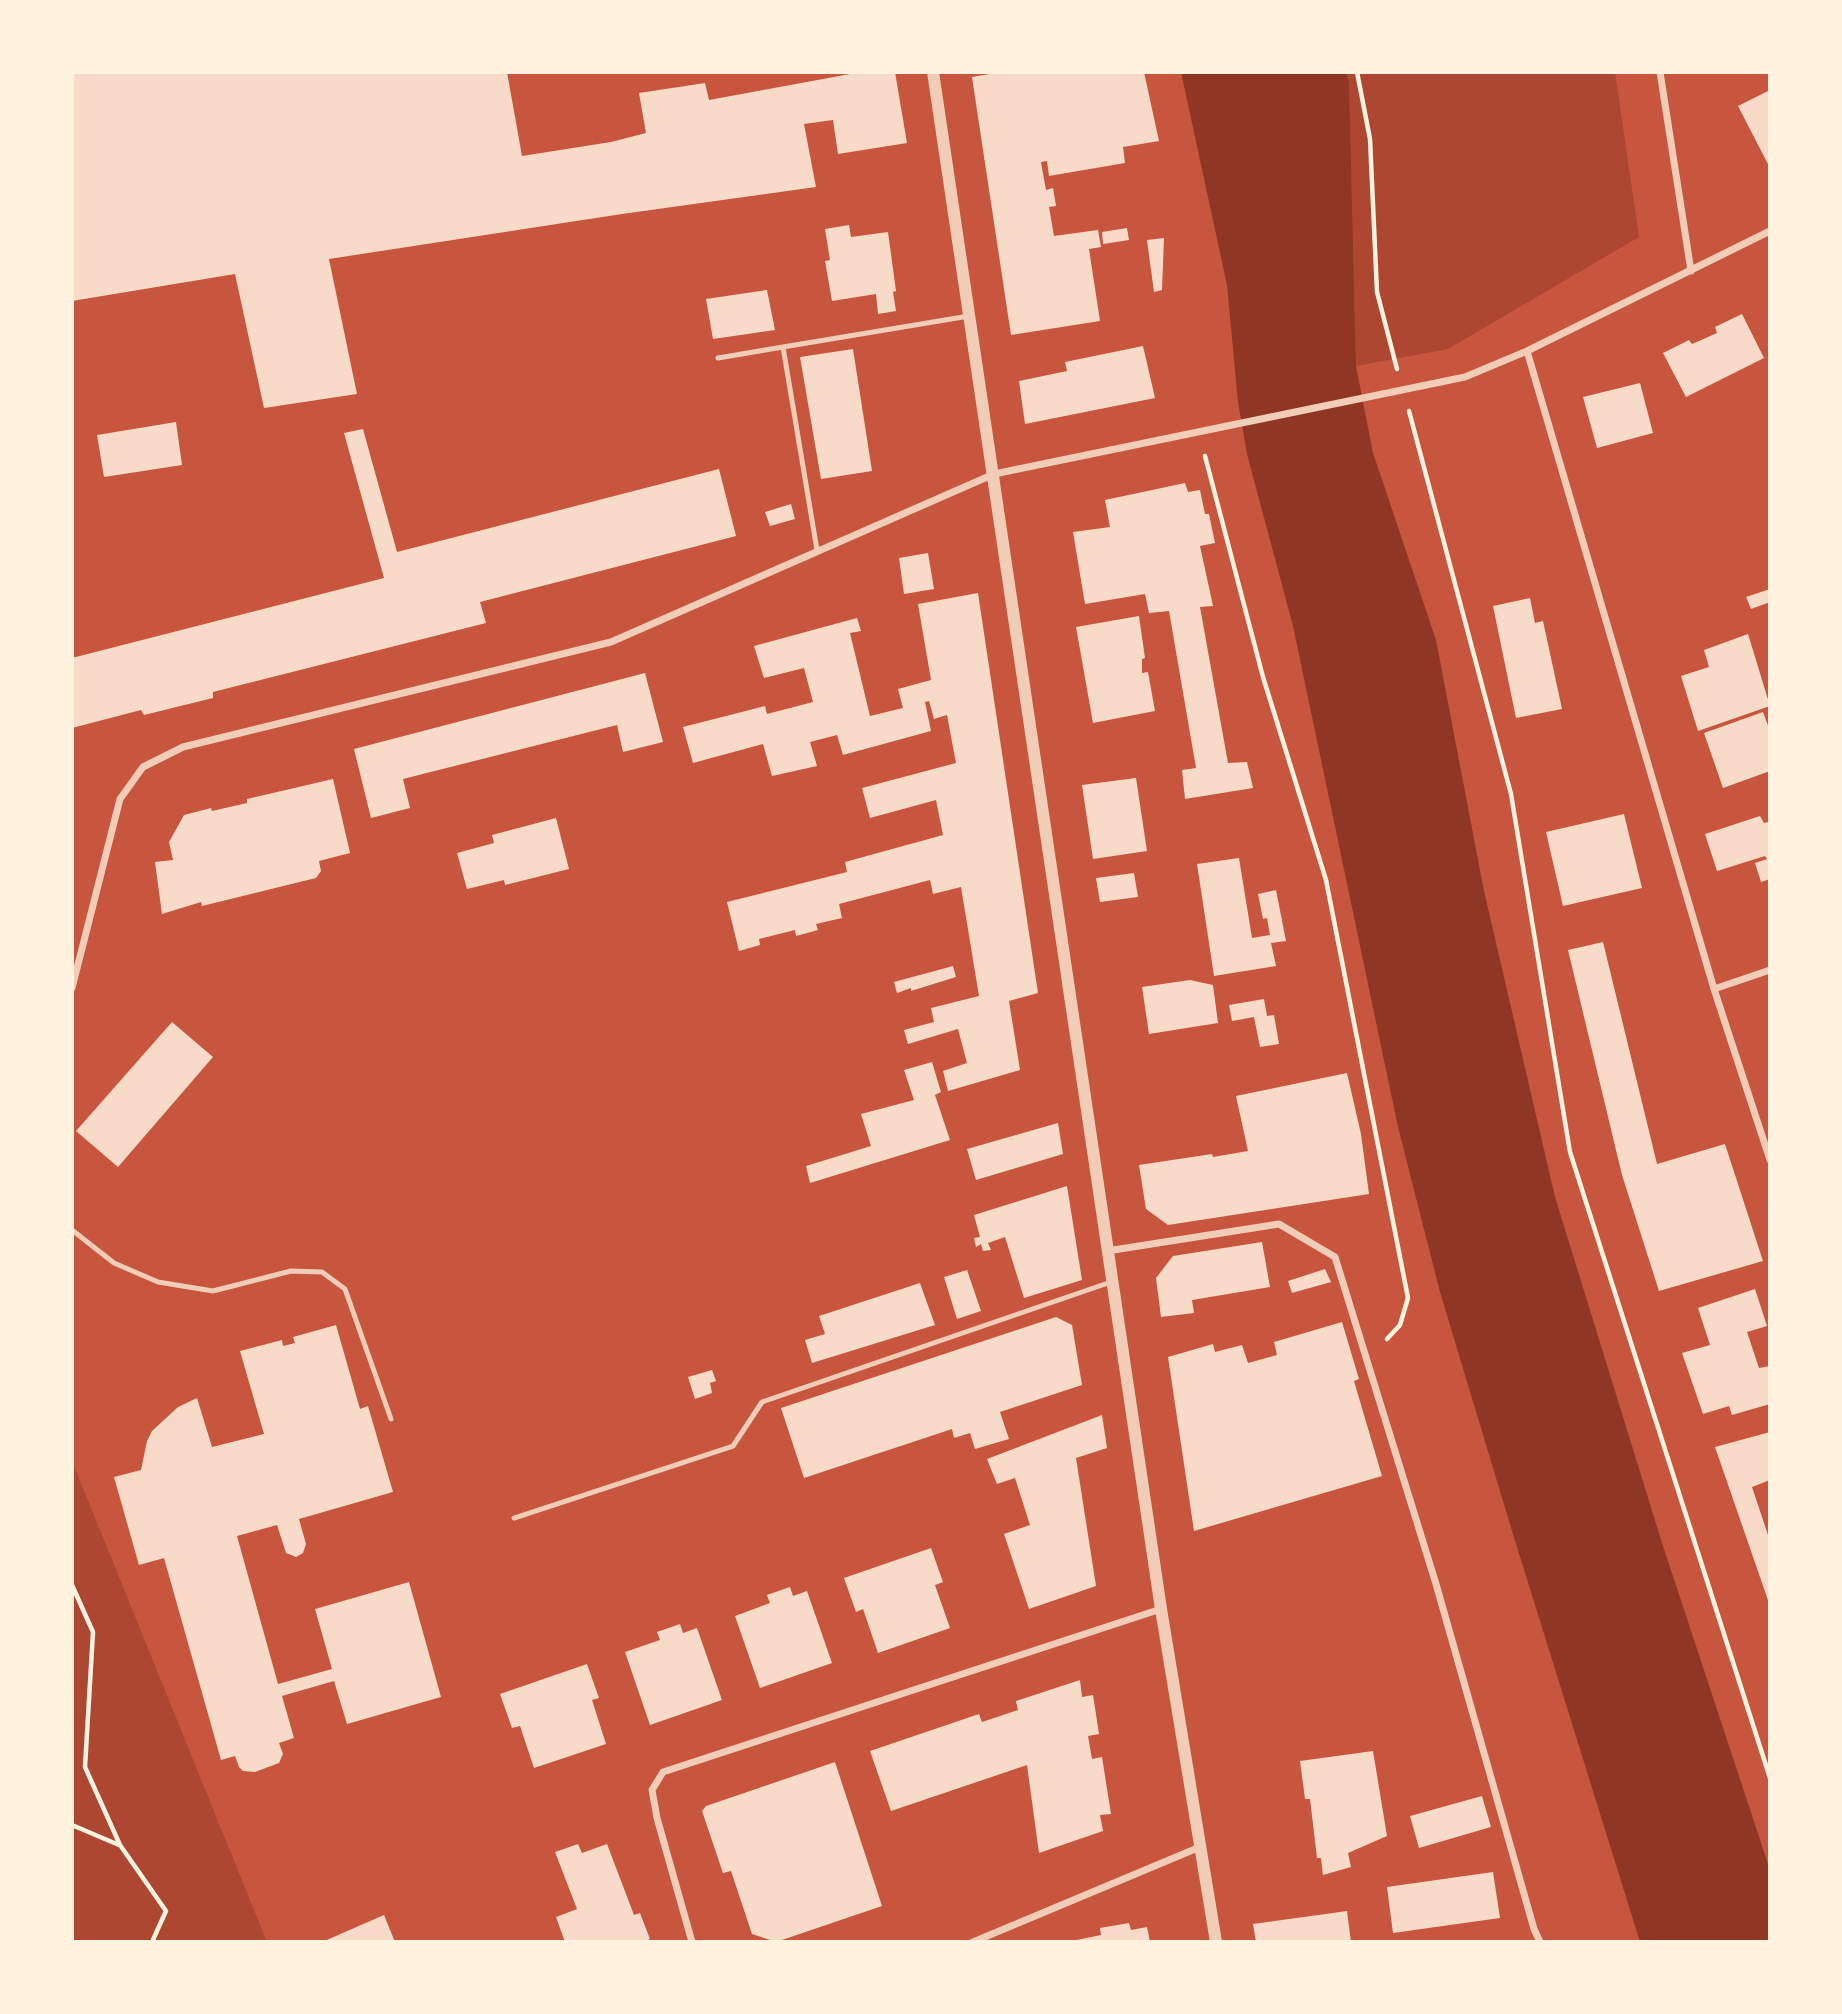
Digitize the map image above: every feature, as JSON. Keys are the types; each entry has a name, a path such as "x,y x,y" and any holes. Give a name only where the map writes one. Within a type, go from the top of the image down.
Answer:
{"street":[{"path":"933,72 1111,1282 1216,1942"},
{"path":"1660,72 1691,271"},
{"path":"72,988 120,799 143,767 183,747 611,642 994,474 1465,377 1527,351 1770,231"},
{"path":"1527,351 1714,989 1770,1160"},
{"path":"72,951 81,953"},
{"path":"1714,989 1770,970"},
{"path":"1107,1251 1279,1224 1335,1257 1436,1584 1534,1929 1540,1942"},
{"path":"692,1942 657,1818 652,1790 663,1772 1161,1609"},
{"path":"973,1942 1201,1846"}],"lane":[{"path":"718,358 969,316"},
{"path":"783,347 817,550"},
{"path":"72,1230 114,1263 158,1282 213,1291 291,1271 322,1272 345,1289 391,1419"},
{"path":"514,1518 733,1446 762,1402 1111,1282"}],"path":[{"path":"1357,72 1370,139 1377,292 1511,794 1570,1152 1770,1778"},
{"path":"1198,431 1263,677 1326,880 1408,1298 1400,1325 1367,1359"},
{"path":"72,1585 93,1632 85,1768 120,1845 166,1911 152,1942"},
{"path":"72,1825 120,1845"}],"shaded area":[{"path":"1181,72 1346,72 1349,82 1356,366 1373,453 1436,640 1484,891 1555,1197 1662,1543 1770,1870 1770,1942 1640,1942 1440,1292 1398,1127 1293,626 1247,454 1238,402 1227,285"},
{"path":"1346,72 1615,72 1639,237 1448,349 1356,366 1349,82"},
{"path":"72,1461 267,1942 72,1942"}],"building":[{"path":"72,72 507,72 522,156 611,142 646,133 639,93 705,83 709,100 850,72 895,72 907,143 838,154 833,120 804,124 816,187 329,259 357,394 264,408 235,274 72,301"},
{"path":"1001,72 1144,72 1159,141 1123,147 1125,163 1049,176 1047,161 1041,162 1046,190 1053,188 1056,206 1049,207 1054,236 1098,230 1101,247 1089,249 1100,321 1011,335 972,77"},
{"path":"1770,90 1770,168 1738,106"},
{"path":"849,225 851,237 888,232 896,311 878,314 876,294 832,301 825,261 830,260 825,229"},
{"path":"1127,228 1129,240 1103,244 1102,232"},
{"path":"1164,238 1162,290 1154,292 1147,240"},
{"path":"767,290 775,330 713,339 706,299"},
{"path":"1742,314 1764,358 1686,397 1663,353 1689,340 1692,344 1717,333 1715,327"},
{"path":"1143,346 1155,398 1025,424 1019,381 1067,371 1065,362"},
{"path":"853,349 872,471 821,479 800,357"},
{"path":"1640,383 1653,433 1597,448 1583,397"},
{"path":"176,422 182,465 104,477 97,435"},
{"path":"363,429 397,552 719,469 736,536 480,602 486,623 213,692 213,698 144,715 141,710 72,728 72,658 384,578 344,433"},
{"path":"1185,483 1188,492 1200,490 1205,514 1209,514 1215,543 1200,546 1213,606 1200,607 1228,763 1247,762 1253,788 1185,799 1182,770 1196,768 1169,611 1149,613 1145,594 1085,604 1073,532 1110,527 1105,500"},
{"path":"791,504 795,519 770,526 765,512"},
{"path":"928,553 934,589 904,594 899,558"},
{"path":"1770,589 1770,602 1751,609 1746,597"},
{"path":"978,593 1038,993 1009,1001 1020,1070 948,1091 943,1071 967,1063 958,1029 908,1044 904,1030 934,1022 931,1008 979,996 961,887 933,894 930,880 839,904 842,918 816,924 818,930 796,936 795,930 759,939 760,945 739,951 727,902 847,872 845,862 943,835 936,800 870,818 862,788 956,763 947,715 934,719 929,701 925,702 931,731 843,755 837,735 810,742 817,766 772,776 763,744 693,763 683,727 765,706 767,714 813,702 804,668 764,678 754,646 857,618 861,631 850,633 870,716 903,708 898,689 931,680 918,604"},
{"path":"1530,598 1535,623 1543,621 1562,709 1516,718 1493,606"},
{"path":"1139,616 1145,658 1142,659 1142,673 1148,672 1155,711 1093,723 1076,627"},
{"path":"1748,634 1770,706 1698,731 1681,676 1709,667 1704,650"},
{"path":"645,673 663,742 623,752 617,725 403,779 410,808 371,818 354,749"},
{"path":"1763,712 1770,731 1770,771 1723,788 1704,733"},
{"path":"1136,778 1147,851 1093,859 1082,785"},
{"path":"333,779 350,853 319,861 321,871 316,878 202,906 201,902 162,914 155,862 173,860 169,842 184,815 247,803 247,799"},
{"path":"1624,814 1642,888 1563,906 1546,832"},
{"path":"1760,816 1764,823 1768,822 1770,830 1770,879 1761,882 1755,863 1767,859 1765,856 1717,871 1705,834"},
{"path":"556,818 569,869 505,885 504,880 467,889 457,853 494,843 492,835"},
{"path":"1239,858 1252,938 1270,935 1267,918 1263,919 1258,894 1276,890 1286,941 1271,943 1276,966 1214,976 1197,864"},
{"path":"1134,873 1138,897 1100,902 1096,878"},
{"path":"1603,942 1657,1164 1725,1144 1763,1261 1659,1291 1622,1175 1568,950"},
{"path":"953,966 956,977 897,993 894,982"},
{"path":"1190,980 1213,985 1218,1023 1149,1034 1142,987"},
{"path":"1264,999 1267,1016 1274,1015 1279,1044 1260,1047 1254,1017 1232,1021 1229,1005"},
{"path":"172,1022 213,1057 118,1167 76,1131"},
{"path":"932,1062 941,1092 935,1095 950,1140 810,1183 806,1166 871,1146 861,1114 914,1100 904,1070"},
{"path":"1347,1073 1361,1134 1369,1194 1168,1225 1146,1209 1139,1165 1248,1151 1236,1096"},
{"path":"1058,1123 1063,1154 976,1180 967,1149"},
{"path":"1067,1186 1082,1280 1024,1298 1005,1237 988,1243 991,1250 983,1251 981,1244 976,1247 974,1238 980,1237 974,1215"},
{"path":"1262,1242 1270,1287 1192,1300 1194,1313 1161,1317 1156,1278 1173,1256"},
{"path":"1325,1269 1331,1282 1292,1293 1288,1281"},
{"path":"967,1270 981,1311 957,1319 944,1277"},
{"path":"920,1283 935,1325 812,1363 805,1340 825,1334 819,1316"},
{"path":"1755,1289 1767,1326 1747,1332 1759,1368 1770,1366 1770,1404 1732,1415 1729,1406 1703,1414 1682,1353 1710,1345 1698,1308"},
{"path":"1056,1317 1072,1325 1082,1385 1000,1412 1009,1439 975,1449 970,1433 954,1438 952,1429 804,1478 781,1408"},
{"path":"1342,1322 1359,1379 1354,1381 1382,1476 1194,1531 1168,1357 1213,1344 1215,1352 1242,1345 1248,1363 1277,1355 1274,1342"},
{"path":"336,1325 360,1409 368,1406 393,1492 299,1519 306,1544 303,1553 296,1557 286,1553 277,1525 237,1536 278,1684 332,1669 315,1609 409,1582 441,1697 347,1724 334,1681 282,1696 294,1738 279,1743 283,1754 279,1763 255,1772 243,1771 235,1756 221,1760 164,1558 139,1565 114,1477 141,1470 152,1431 178,1407 197,1398 212,1447 264,1434 240,1351 282,1340 283,1346 295,1343 293,1337"},
{"path":"712,1370 716,1381 710,1383 712,1393 695,1399 688,1377"},
{"path":"1102,1415 1107,1448 1076,1458 1096,1586 1029,1609 1004,1534 1030,1525 1015,1478 997,1484 987,1459"},
{"path":"1770,1432 1770,1480 1752,1487 1770,1541 1770,1606 1715,1447"},
{"path":"931,1548 943,1582 935,1585 950,1628 878,1653 863,1609 856,1612 844,1578"},
{"path":"790,1587 793,1596 807,1591 832,1663 760,1688 735,1616 770,1603 767,1595"},
{"path":"680,1624 683,1633 697,1628 722,1700 650,1725 625,1652 660,1640 657,1632"},
{"path":"587,1664 599,1698 592,1700 606,1744 534,1768 520,1726 512,1728 500,1694"},
{"path":"1080,1680 1082,1697 1093,1695 1099,1734 1088,1736 1092,1759 1102,1757 1111,1814 1100,1815 1103,1831 1039,1853 1027,1765 891,1811 870,1751 979,1714 982,1722 1018,1710 1016,1701"},
{"path":"1373,1751 1387,1836 1348,1853 1351,1867 1323,1875 1321,1858 1317,1858 1310,1799 1305,1799 1300,1761"},
{"path":"835,1762 882,1906 776,1942 752,1934 731,1871 723,1873 702,1811 706,1806"},
{"path":"1482,1796 1491,1827 1419,1848 1410,1816"},
{"path":"578,1844 582,1853 607,1844 634,1915 640,1913 650,1939 643,1942 565,1942 556,1917 577,1909 555,1852"},
{"path":"1493,1872 1500,1918 1393,1933 1387,1887"},
{"path":"1347,1911 1351,1942 1256,1942 1253,1924"},
{"path":"384,1915 395,1942 322,1942"},
{"path":"1129,1923 1131,1930 1147,1927 1150,1942 1067,1942 1101,1935 1100,1928"}]}
